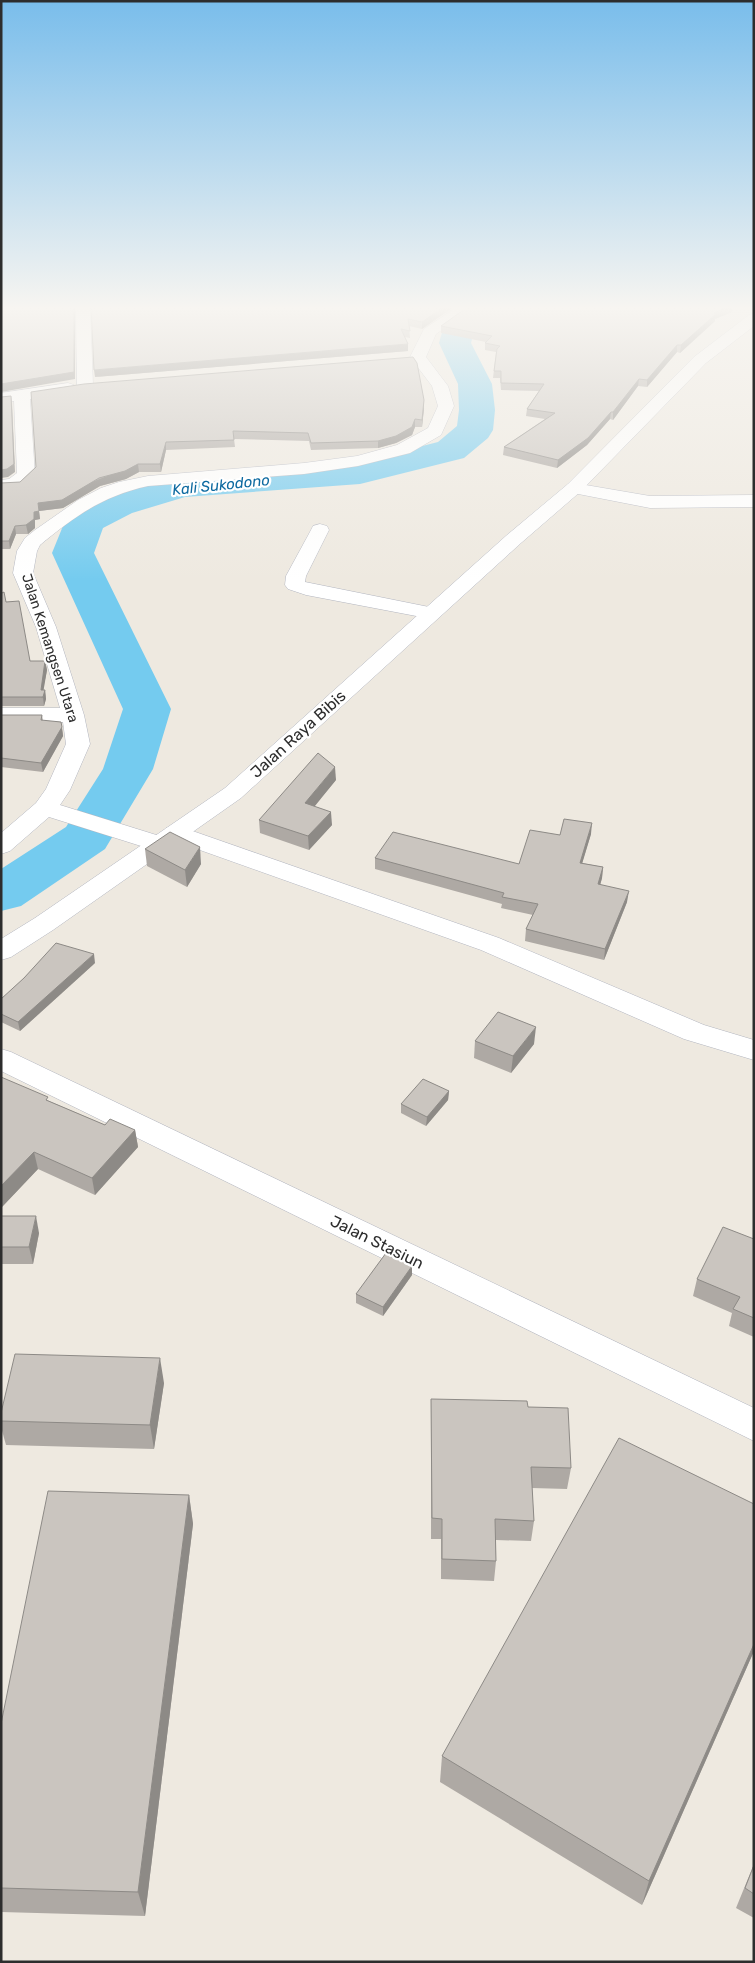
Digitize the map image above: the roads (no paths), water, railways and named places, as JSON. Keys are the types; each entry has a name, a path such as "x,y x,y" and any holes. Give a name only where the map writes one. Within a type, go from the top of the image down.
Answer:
{"street":[{"path":"1,485 14,484 26,475 22,398"},
{"name":"Jalan Kemangsen Utara","path":"1,846 51,810 78,744 73,715 46,627 23,573 27,551 32,542 90,501 119,486 162,479 344,464 408,449 421,443 443,420 446,408 444,398"},
{"name":"Jalan Raya Bibis","path":"1,951 44,924 233,793 574,488 663,398"},
{"path":"574,488 650,502 677,504 754,501"},
{"path":"320,530 296,576 294,585 306,590 432,613"},
{"path":"1,715 73,715"},
{"path":"51,810 115,828 168,838 490,944 694,1032 754,1050"},
{"name":"Jalan Stasiun","path":"1,1059 754,1425"}],"waterway":[{"name":"Kali Sukodono","path":"1,894 86,838 128,769 147,709 73,553 85,521 118,505 182,486 360,473 451,450 475,430 476,398"}]}
